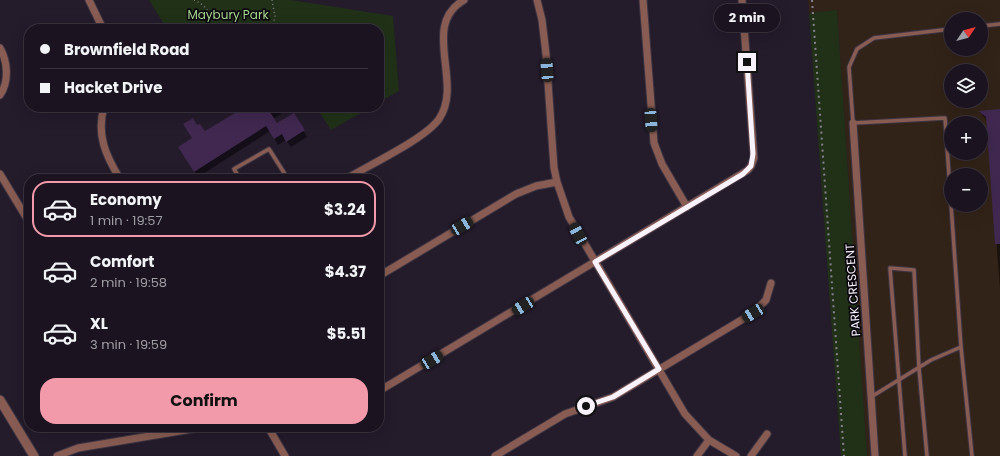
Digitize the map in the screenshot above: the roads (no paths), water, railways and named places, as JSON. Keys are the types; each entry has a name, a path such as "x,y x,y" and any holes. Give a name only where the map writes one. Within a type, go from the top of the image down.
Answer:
{"street":[{"path":"89,0 101,24"},
{"path":"355,174 424,134 438,120 442,113 447,94 443,36 445,20 453,7 464,0"},
{"path":"537,0 544,40 556,182 569,217 686,414 709,440 736,456"},
{"path":"643,0 654,143 662,164 687,208"},
{"path":"384,388 687,208 743,174 751,166 753,154 742,0"},
{"path":"0,48 4,57 6,71 4,86 0,95"},
{"path":"103,112 100,127 102,142 109,160 117,174"},
{"name":"PARK CRESCENT","path":"853,123 875,456"},
{"path":"0,174 24,214"},
{"path":"384,273 516,194 536,186 556,182"},
{"path":"495,456 565,414 613,397 757,309 766,300 771,283"},
{"path":"0,400 34,456"},
{"path":"57,456 78,448 174,432"},
{"path":"271,432 285,456"},
{"path":"751,456 767,434"},
{"path":"697,456 709,440"}],"lane":[{"path":"988,25 1000,24"},
{"path":"944,30 874,38 857,49 849,67 853,123 945,118 961,347 972,456"},
{"path":"237,174 234,169 269,149 285,174"},
{"path":"905,456 890,268 914,270 919,368 926,456"},
{"path":"871,397 919,368 961,347"}],"railway":[{"path":"812,0 844,456"}],"park label":[{"name":"Maybury Park","path":"228,15"}]}
